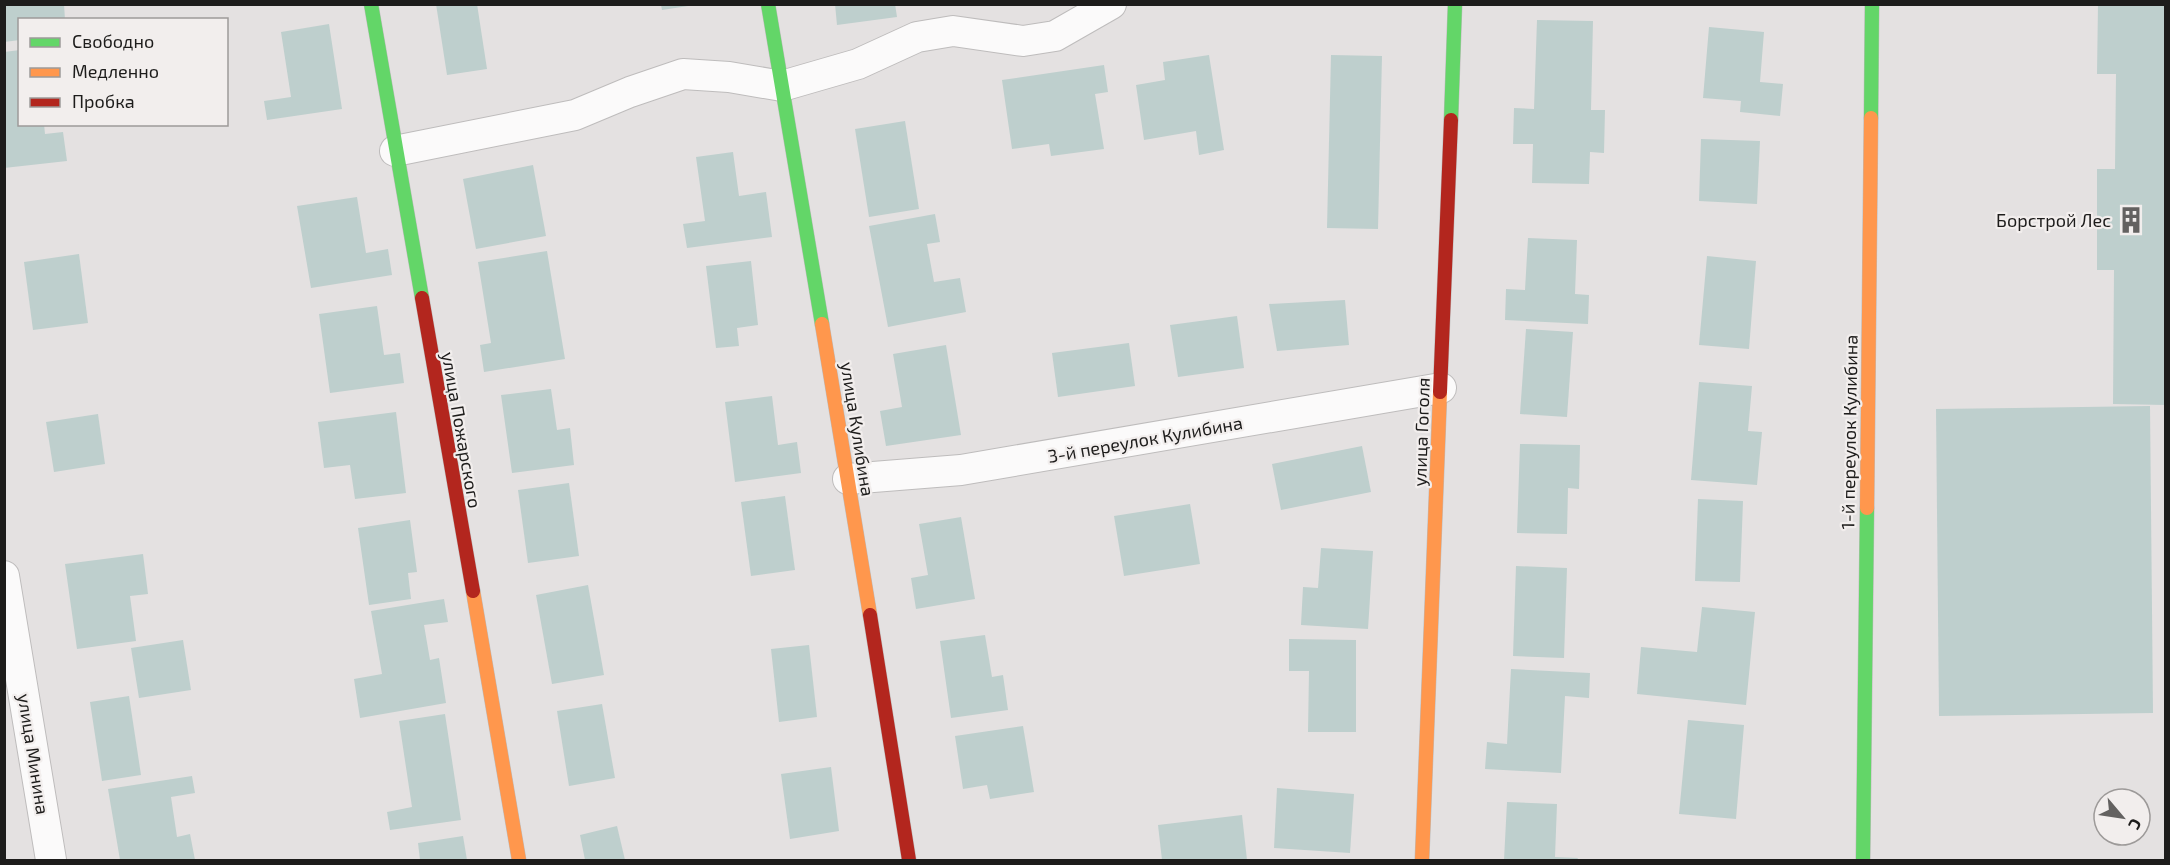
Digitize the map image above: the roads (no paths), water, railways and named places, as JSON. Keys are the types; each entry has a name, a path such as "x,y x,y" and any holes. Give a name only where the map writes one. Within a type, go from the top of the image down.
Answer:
{"street":[{"name":"улица Пожарского","path":"371,4 519,861"},
{"name":"улица Кулибина","path":"768,4 848,479 909,861"},
{"path":"395,151 575,115 630,92 683,74 729,77 782,86 858,64 917,37 953,31 1023,40 1055,36 1111,4"},
{"name":"улица Гоголя","path":"1422,861 1455,4"},
{"name":"1-й переулок Кулибина","path":"1863,861 1872,4"},
{"name":"3-й переулок Кулибина","path":"848,479 961,470 1441,388"},
{"name":"улица Минина","path":"4,576 51,861"}],"place":[{"name":"Борстрой Лес","path":"2131,220"}]}
